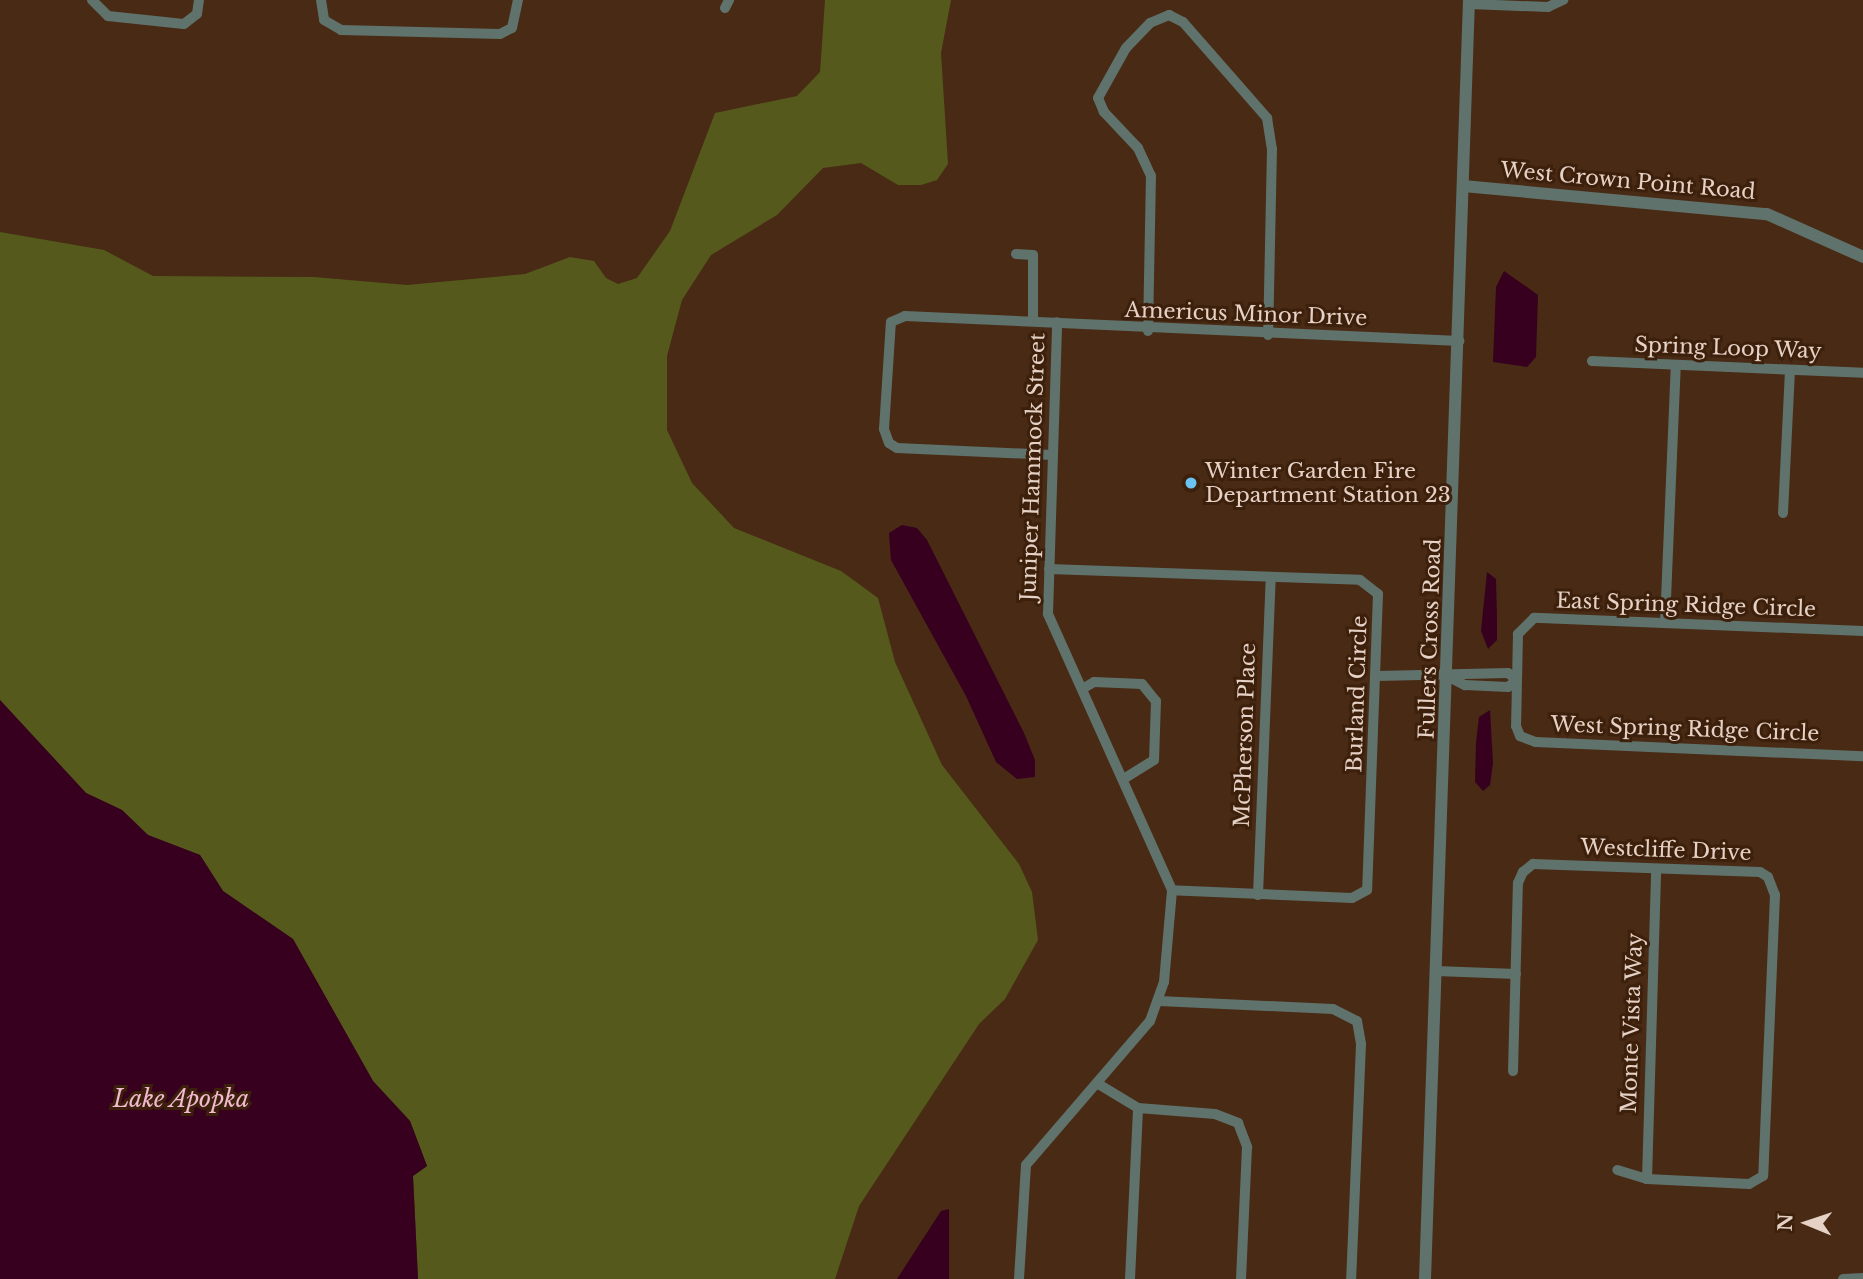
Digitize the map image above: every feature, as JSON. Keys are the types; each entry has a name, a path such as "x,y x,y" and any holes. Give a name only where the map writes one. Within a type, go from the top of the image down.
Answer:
{"street":[{"path":"92,0 108,16 184,24 197,14 200,0"},
{"path":"321,0 324,20 341,30 500,34 512,29 518,0"},
{"path":"1469,2 1548,7 1563,0"},
{"name":"Fullers Cross Road","path":"1425,1279 1449,677 1469,2"},
{"path":"1148,331 1151,176 1138,148 1104,112 1098,98 1126,48 1150,23 1169,15 1183,22 1267,118 1272,149 1268,335"},
{"name":"West Crown Point Road","path":"1464,186 1767,214 1863,257"},
{"path":"1016,254 1033,255 1033,321"},
{"name":"Americus Minor Drive","path":"1052,455 897,448 884,429 891,322 905,316 1057,322 1148,331 1459,341"},
{"name":"Juniper Hammock Street","path":"1057,322 1049,569 1050,623 1124,779 1172,890"},
{"name":"Spring Loop Way","path":"1592,361 1863,373"},
{"path":"1665,623 1676,365"},
{"path":"1783,513 1790,369"},
{"name":"Burland Circle","path":"1049,569 1360,580 1374,587 1380,606 1367,890 1352,898 1172,890"},
{"name":"McPherson Place","path":"1258,895 1270,577"},
{"name":"East Spring Ridge Circle","path":"1517,680 1518,634 1534,618 1863,631"},
{"path":"1377,676 1449,677 1476,686 1508,687 1517,680"},
{"name":"West Spring Ridge Circle","path":"1517,680 1516,726 1520,736 1536,742 1863,756"},
{"path":"1082,689 1094,682 1142,684 1156,701 1154,760 1124,779"},
{"name":"Westcliffe Drive","path":"1513,1071 1518,883 1533,864 1759,872 1773,885 1763,1176 1749,1185 1647,1179 1617,1170"},
{"name":"Monte Vista Way","path":"1647,1179 1656,869"},
{"path":"1019,1279 1027,1165 1141,1038 1159,1001 1172,890"},
{"path":"1436,971 1516,974"},
{"path":"1159,1001 1334,1009 1357,1021 1361,1044 1351,1279"},
{"path":"1100,1085 1138,1108 1229,1117 1244,1133 1241,1279"},
{"path":"1130,1279 1138,1108"},
{"path":"1843,1279 1863,1278"}],"green space":[{"path":"825,0 951,0 941,53 948,164 937,180 921,185 898,185 861,163 823,168 777,215 711,255 682,300 667,356 667,430 692,483 734,528 841,571 878,598 895,662 942,765 1019,864 1032,892 1038,940 1005,999 979,1024 859,1206 835,1279 418,1279 413,1176 427,1166 410,1121 373,1081 293,939 223,891 200,855 148,835 122,810 86,793 0,700 0,232 104,250 153,276 314,277 407,285 525,274 570,257 594,261 606,278 618,284 637,278 670,231 715,113 797,96 820,72"}],"water":[{"path":"1504,271 1538,295 1536,357 1527,367 1493,362 1496,287"},
{"path":"902,525 917,528 927,540 1024,733 1035,760 1035,777 1017,779 996,762 966,696 891,560 889,533"},
{"path":"1487,572 1496,579 1497,619 1497,640 1488,649 1481,631"},
{"name":"Lake Apopka","path":"0,700 86,793 122,810 148,835 200,855 223,891 293,939 373,1081 410,1121 427,1166 413,1176 418,1279 0,1279"},
{"path":"1490,710 1493,763 1490,785 1483,791 1475,782 1476,743 1479,717"},
{"path":"949,1209 949,1279 897,1279 941,1211"}],"place":[{"name":"Winter Garden Fire Department Station 23","path":"1191,483"}]}
